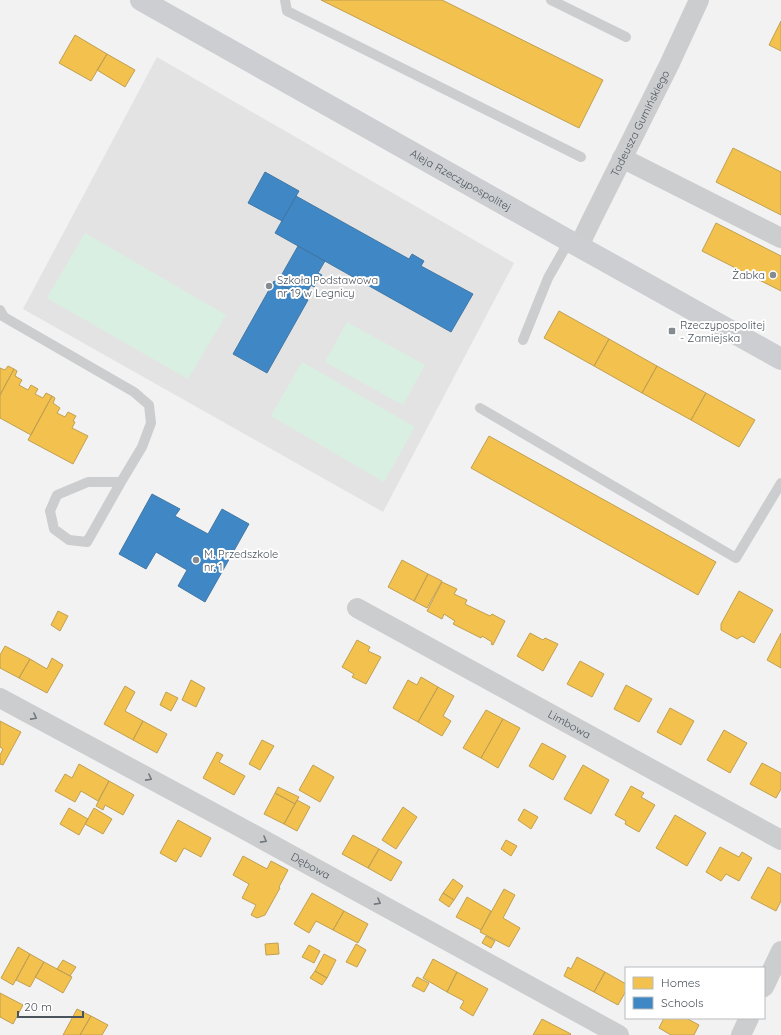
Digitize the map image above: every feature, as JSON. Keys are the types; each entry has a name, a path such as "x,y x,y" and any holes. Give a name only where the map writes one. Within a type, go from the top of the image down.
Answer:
{"street":[{"name":"Aleja Rzeczypospolitej","path":"141,0 781,359"},
{"name":"Tadeusza Gumińskiego","path":"574,244 590,220 622,158 699,0"},
{"path":"622,158 781,238"},
{"name":"Limbowa","path":"356,608 781,840"},
{"name":"Dębowa","path":"0,698 245,829 619,1035"},
{"path":"765,984 781,951"},
{"path":"741,1035 749,1019"}],"lane":[{"path":"285,0 287,11 582,157"},
{"path":"551,0 626,37"},
{"path":"523,340 548,278 574,244"},
{"path":"0,310 4,317 134,392 149,405 151,423 142,447 87,542 69,540 54,529 50,511 57,495 88,482 121,482"},
{"path":"480,408 736,558 781,483"}],"shaded area":[{"name":"Szkoła Podstawowa nr 19 w Legnicy","path":"157,57 514,263 383,512 23,309"}],"green space":[{"path":"85,233 226,315 188,379 47,298"},
{"path":"347,322 425,365 403,405 325,362"},
{"path":"302,362 415,427 384,482 271,416"}],"building: Homes":[{"path":"321,0 442,0 603,80 579,128"},
{"path":"781,21 781,51 769,45"},
{"path":"75,35 107,54 91,81 59,63"},
{"path":"107,54 135,70 125,87 97,70"},
{"path":"733,148 781,172 781,215 716,182"},
{"path":"716,223 781,256 781,291 702,251"},
{"path":"559,311 609,339 594,366 544,338"},
{"path":"609,339 657,366 642,393 594,366"},
{"path":"8,366 14,369 0,395 0,368 5,370"},
{"path":"657,366 706,393 691,420 642,393"},
{"path":"14,369 17,371 15,376 22,380 19,385 28,390 31,385 38,389 35,394 43,398 46,393 52,396 31,435 0,418 0,395"},
{"path":"706,393 755,420 739,447 691,420"},
{"path":"52,396 55,398 53,403 60,408 57,413 65,417 68,412 76,416 73,421 75,422 72,428 88,436 73,464 28,440"},
{"path":"489,436 716,562 698,595 471,468"},
{"path":"402,560 428,574 414,601 388,587"},
{"path":"428,574 442,581 427,608 414,601"},
{"path":"442,582 457,589 454,594 467,600 465,604 490,616 492,614 505,621 493,645 491,644 492,642 482,636 481,638 453,624 455,621 444,614 442,619 427,611"},
{"path":"739,591 773,610 754,643 742,636 737,639 721,630 721,624"},
{"path":"58,611 68,616 60,631 51,625"},
{"path":"530,633 543,640 545,638 558,644 543,671 517,656"},
{"path":"781,633 781,668 767,660"},
{"path":"357,640 370,647 368,651 381,657 366,684 352,677 354,674 342,667"},
{"path":"5,646 30,659 19,678 0,668 0,655"},
{"path":"52,658 63,665 47,693 19,678 30,659 47,669"},
{"path":"580,661 604,674 592,697 567,684"},
{"path":"421,677 438,687 418,722 393,708 408,680 417,685"},
{"path":"191,680 205,688 196,707 182,700"},
{"path":"626,685 652,699 639,722 614,709"},
{"path":"125,686 135,692 125,711 143,721 133,740 104,724"},
{"path":"438,687 454,696 443,716 451,721 442,736 418,722"},
{"path":"166,692 178,698 171,711 160,705"},
{"path":"670,708 694,721 681,745 657,732"},
{"path":"486,710 503,719 481,758 463,748"},
{"path":"503,719 520,728 498,768 481,758"},
{"path":"0,721 21,732 3,765 0,764 0,755 3,749 0,747"},
{"path":"143,721 167,734 157,753 133,740"},
{"path":"724,730 747,743 730,773 707,760"},
{"path":"262,740 274,746 260,770 249,764"},
{"path":"542,743 566,756 553,780 529,766"},
{"path":"217,752 223,755 219,762 245,776 234,795 203,778"},
{"path":"762,763 781,773 781,789 776,798 750,784"},
{"path":"79,764 109,781 98,801 81,791 75,802 55,791 65,774 72,778"},
{"path":"313,765 334,777 320,802 299,790"},
{"path":"583,765 609,780 591,814 564,799"},
{"path":"109,781 134,795 123,815 105,805 103,810 96,806"},
{"path":"631,786 644,793 641,797 655,805 639,832 625,824 626,821 615,815"},
{"path":"278,787 299,797 295,804 275,793"},
{"path":"275,793 295,804 284,824 264,814"},
{"path":"297,800 310,807 297,831 284,824"},
{"path":"403,807 417,817 396,849 382,840"},
{"path":"69,808 88,819 79,835 60,824"},
{"path":"94,808 112,819 103,834 85,824"},
{"path":"524,809 538,817 531,829 518,820"},
{"path":"675,815 706,833 687,866 656,848"},
{"path":"178,820 211,838 201,857 184,848 176,862 160,853"},
{"path":"353,835 379,849 368,868 342,854"},
{"path":"506,840 517,846 511,856 501,849"},
{"path":"720,847 739,857 742,852 752,858 739,881 726,874 721,881 706,872"},
{"path":"379,849 402,862 391,881 368,868"},
{"path":"243,856 267,869 271,861 288,870 265,915 257,918 251,915 256,905 242,898 249,884 233,875"},
{"path":"768,867 781,874 781,901 776,911 751,898"},
{"path":"453,879 463,886 454,900 443,893"},
{"path":"504,889 515,895 503,918 520,928 509,947 480,932"},
{"path":"312,893 344,911 333,930 316,921 309,933 294,924"},
{"path":"443,893 454,900 449,907 439,900"},
{"path":"467,897 491,911 481,930 456,917"},
{"path":"344,911 368,924 358,943 333,930"},
{"path":"486,936 495,941 491,948 482,943"},
{"path":"278,943 279,954 266,955 265,944"},
{"path":"356,944 366,950 357,967 346,962"},
{"path":"309,945 320,951 314,963 302,957"},
{"path":"18,947 30,954 13,985 1,978"},
{"path":"30,954 44,962 30,987 16,980"},
{"path":"324,954 336,960 327,978 315,971"},
{"path":"577,957 605,972 594,992 564,976 568,967 571,969"},
{"path":"433,959 457,972 447,992 423,978"},
{"path":"63,960 76,967 70,976 57,969"},
{"path":"44,962 72,977 63,993 35,977"},
{"path":"315,971 327,978 322,985 310,978"},
{"path":"457,972 488,989 473,1016 460,1008 464,1001 447,992"},
{"path":"605,972 625,983 625,993 618,1005 594,992"},
{"path":"417,977 429,983 424,992 412,986"},
{"path":"0,993 23,1005 13,1024 0,1017"},
{"path":"77,1009 91,1016 80,1035 63,1035"},
{"path":"91,1016 108,1025 102,1035 80,1035"},
{"path":"542,1019 571,1034 533,1035"},
{"path":"664,1019 688,1019 699,1025 694,1035 671,1035 659,1028"}],"building: Schools":[{"path":"265,172 299,191 282,221 248,203"},
{"path":"296,196 409,259 412,254 424,261 421,266 473,294 451,332 275,233"},
{"path":"298,246 325,261 318,273 322,275 314,287 311,285 304,298 277,283"},
{"path":"274,281 308,300 267,373 233,354"},
{"path":"152,494 180,509 175,516 208,534 222,509 249,524 205,602 178,586 187,570 156,552 146,569 119,554"}],"place":[{"name":"Żabka","path":"773,275"},
{"name":"Szkoła Podstawowa nr 19 w Legnicy","path":"269,286"},
{"name":"Rzeczypospolitej - Zamiejska","path":"672,331"},
{"name":"M. Przedszkole nr. 1","path":"196,560"}]}
